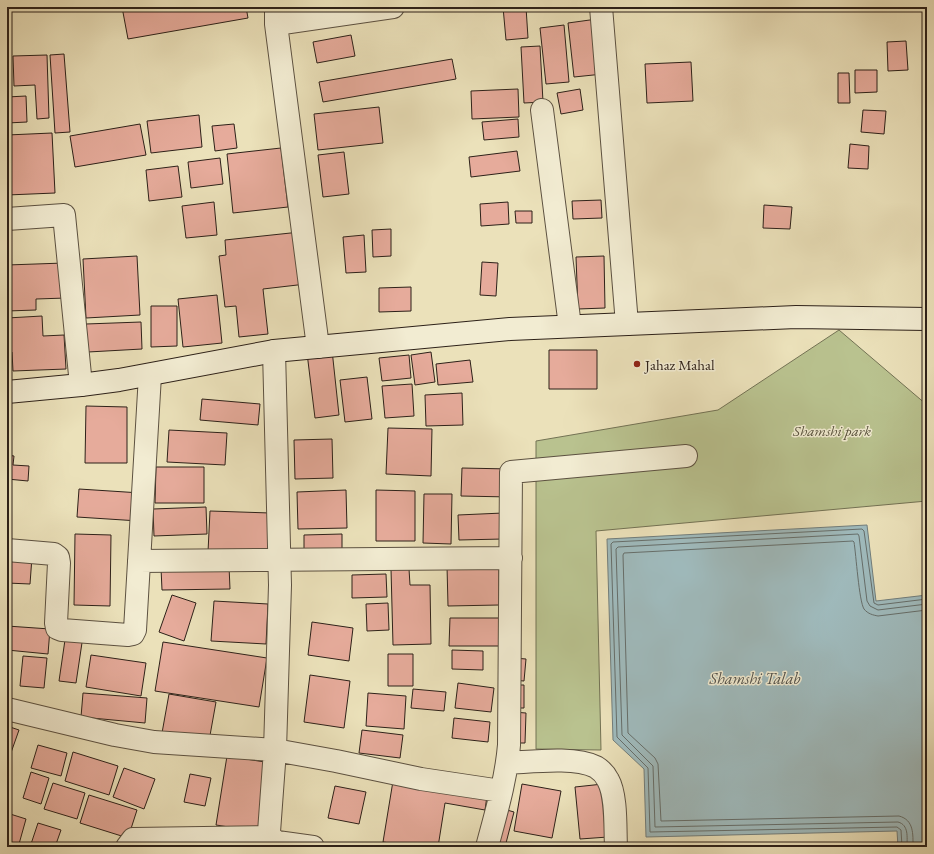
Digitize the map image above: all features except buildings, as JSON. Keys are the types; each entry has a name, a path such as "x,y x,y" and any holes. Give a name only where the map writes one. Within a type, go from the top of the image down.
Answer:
{"street":[{"path":"318,347 276,15 393,7"},
{"path":"602,7 627,324"},
{"path":"542,110 570,326"},
{"path":"7,220 64,215 81,386"},
{"path":"7,392 81,386 150,375 274,351 510,329 796,317 927,319"},
{"path":"269,842 276,750 280,560 274,351"},
{"path":"7,550 54,554 58,557 57,628 62,630 128,635 133,634 135,630 150,375"},
{"path":"487,847 508,763 511,472 686,456"},
{"path":"139,561 511,558"},
{"path":"7,709 116,735 154,742 276,750 421,779 501,791"},
{"path":"508,763 557,761 579,762 595,767 609,781 614,801 616,847"},
{"path":"127,847 133,839 277,842 313,847"}],"green space":[{"name":"Shamshi park","path":"839,330 927,405 927,501 596,531 601,750 536,749 536,441 718,410"}],"water":[{"name":"Shamshi Talab","path":"867,525 876,601 927,595 927,847 898,847 897,831 646,837 644,769 613,740 607,539"}],"place":[{"name":"Jahaz Mahal","path":"637,364"}]}
